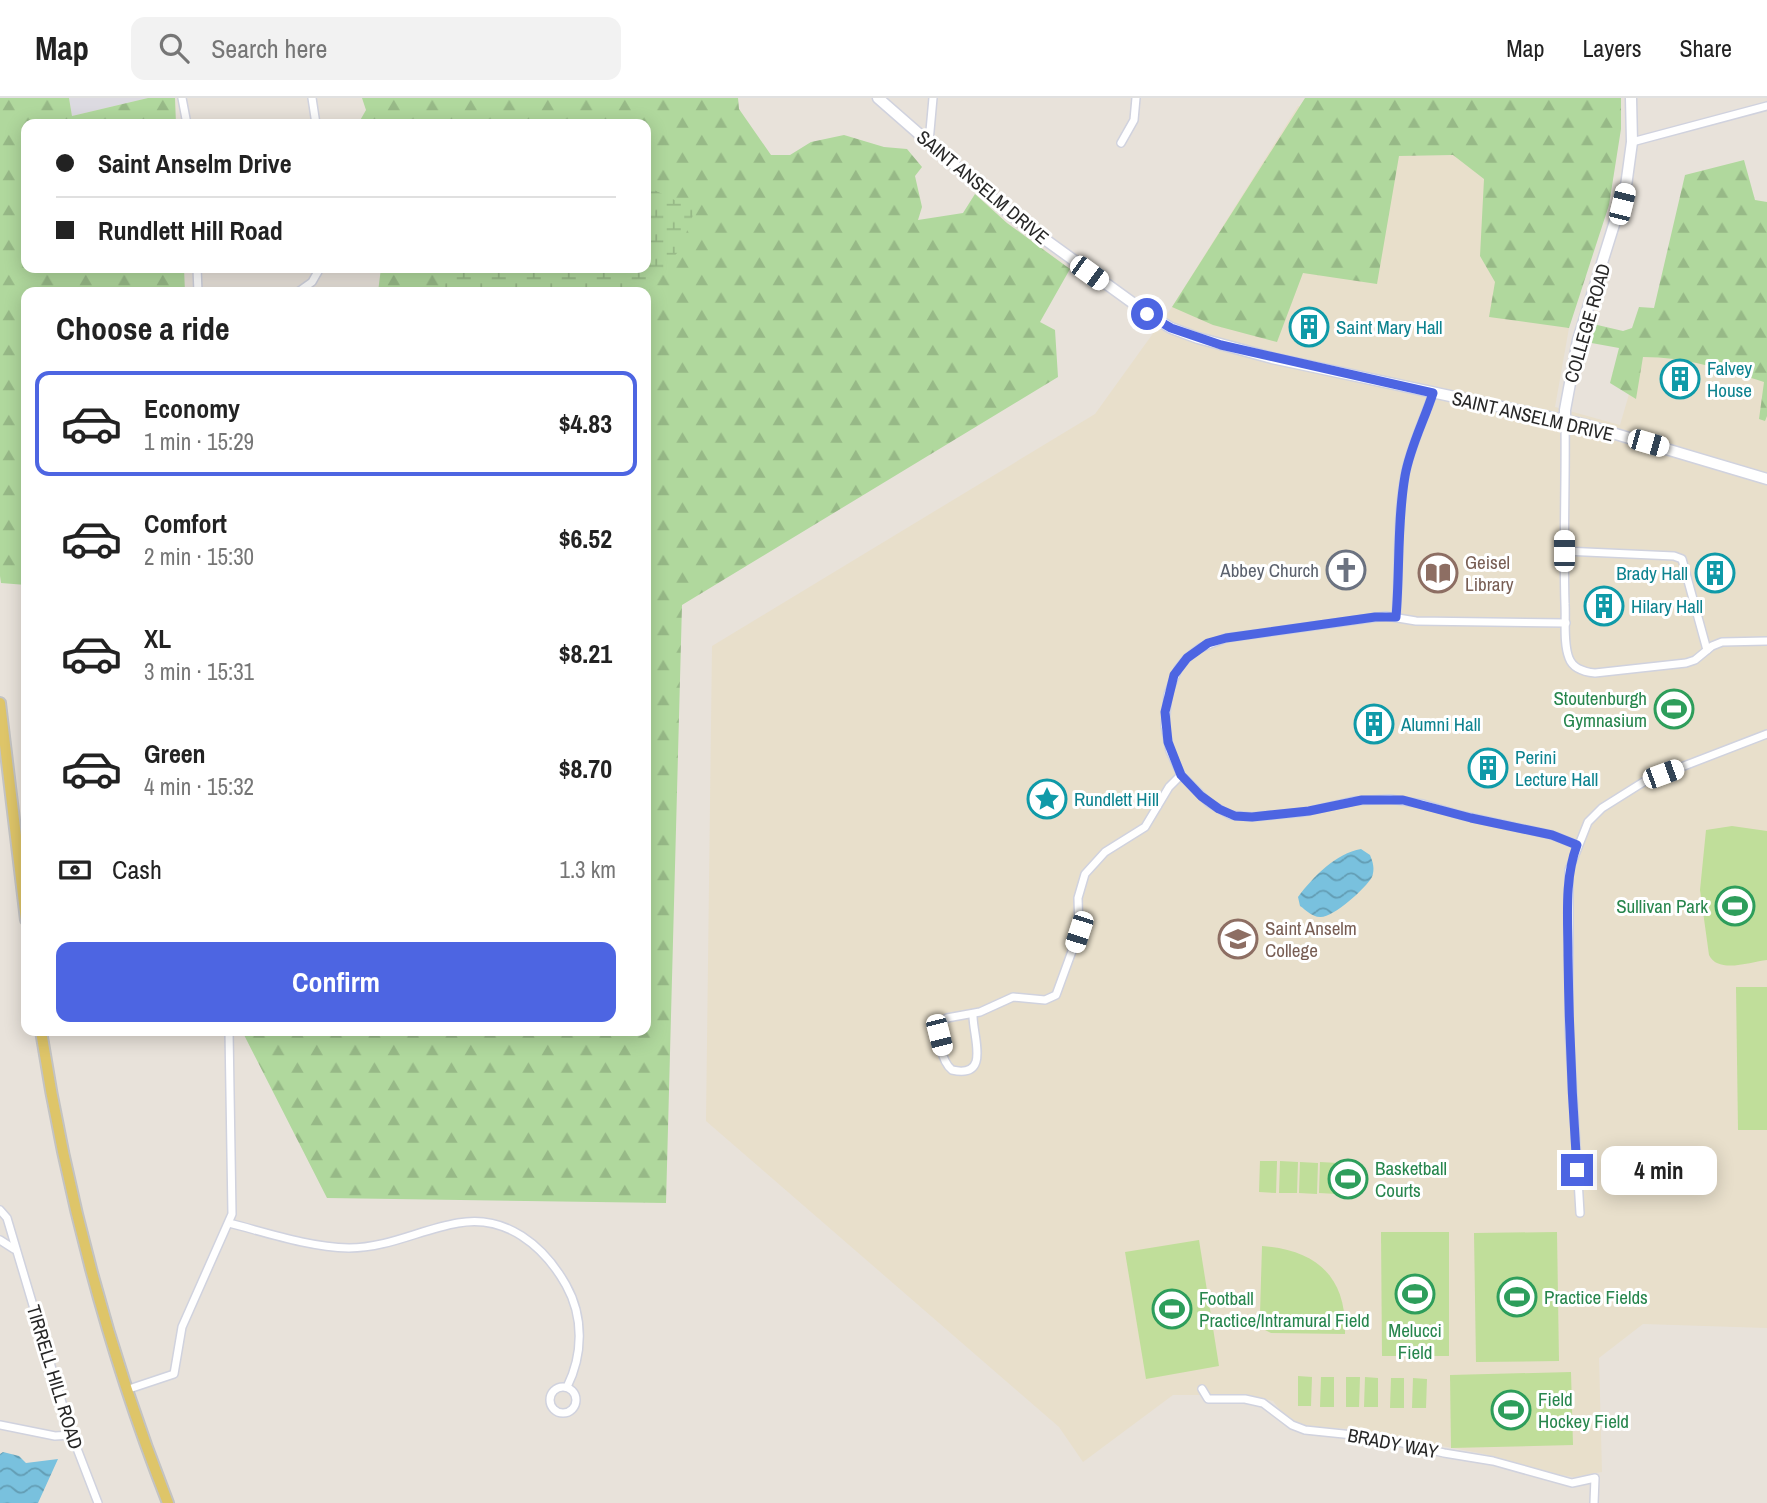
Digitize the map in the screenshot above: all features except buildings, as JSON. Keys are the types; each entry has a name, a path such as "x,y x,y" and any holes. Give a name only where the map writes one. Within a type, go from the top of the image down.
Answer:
{"main road":[{"path":"0,703 21,878"},
{"path":"42,1036 68,1174 91,1269 126,1390 168,1503"}],"street":[{"path":"182,98 186,119"},
{"path":"312,98 315,119"},
{"name":"SAINT ANSELM DRIVE","path":"878,98 1014,217 1108,287 1171,328 1221,345 1565,421 1767,479"},
{"path":"929,142 933,98"},
{"path":"1121,143 1134,121 1136,98"},
{"name":"COLLEGE ROAD","path":"1631,98 1632,142 1629,172 1622,204 1575,354 1565,421 1564,551 1569,660 1586,672 1606,673 1686,663 1725,642 1767,641"},
{"path":"1632,142 1767,106"},
{"path":"305,287 317,273"},
{"path":"1396,617 1400,519 1405,477 1412,447 1433,393"},
{"path":"1564,551 1674,556 1682,559 1707,650"},
{"path":"1566,623 1416,621 1375,617 1226,638 1200,648 1178,669 1166,703 1166,735 1181,775 1209,803 1241,817 1309,811 1362,800 1390,799 1423,804 1471,818 1552,835 1577,845"},
{"path":"1580,1213 1569,1029 1570,864 1577,845 1588,822 1631,789 1767,734"},
{"path":"973,1014 978,1058 974,1066 966,1071 952,1070 946,1062 939,1035 940,1025 947,1018 973,1014 1013,997 1048,1000 1056,995 1079,932 1078,898 1085,874 1105,852 1145,827 1169,787 1181,775"},
{"path":"126,1390 174,1374 182,1326 229,1223 233,1207 229,1036"},
{"name":"TIRRELL HILL ROAD","path":"0,1210 7,1218 72,1435 98,1503"},
{"path":"229,1223 319,1245 348,1248 393,1242 466,1222 494,1223 521,1234 550,1260 568,1289 576,1309 580,1338 575,1367 567,1387"},
{"path":"0,1240 15,1250"},
{"name":"BRADY WAY","path":"1202,1389 1208,1399 1245,1399 1269,1406 1292,1425 1305,1430 1382,1438 1444,1453 1493,1461 1572,1483 1594,1478 1594,1503"},
{"path":"0,1425 55,1436 72,1435"}],"shaded area":[{"path":"69,98 148,98 72,116"},
{"name":"Saint Anselm College","path":"1298,106 1602,189 1569,328 1555,407 1620,425 1653,312 1767,310 1767,1328 1643,1324 1599,1358 1602,1472 1574,1477 1548,1473 1484,1454 1354,1429 1299,1424 1285,1416 1273,1401 1247,1395 1173,1395 1083,1462 1059,1427 706,1121 712,646 1095,414 1172,307"}],"green space":[{"path":"0,98 69,98 72,116 148,98 175,98 176,119 21,119 21,273 184,273 185,287 21,287 21,585 1,583"},
{"path":"362,98 738,98 739,109 771,155 790,155 811,142 844,135 884,147 907,149 922,167 915,176 922,207 918,220 963,213 975,194 1007,223 1070,269 1040,322 1055,330 1058,377 682,605 666,1203 327,1198 245,1036 651,1036 651,287 379,287 380,273 651,273 651,119 361,119 366,110"},
{"path":"1305,98 1621,98 1621,129 1609,205 1569,328 1489,317 1495,282 1480,256 1484,179 1453,155 1399,156 1377,284 1303,273 1277,342 1213,325 1172,307"},
{"path":"1744,160 1755,200 1767,202 1765,421 1759,419 1764,382 1689,361 1643,357 1636,399 1610,383 1619,348 1586,342 1589,323 1623,331 1632,328 1639,307 1654,308 1685,175"},
{"path":"651,188 695,210 680,249 651,287 443,287 452,273 651,273"},
{"name":"Sullivan Park","path":"1732,826 1767,831 1767,960 1727,965 1713,961 1709,955 1700,890 1706,830"},
{"path":"1736,987 1767,987 1767,1130 1738,1130"},
{"path":"1260,1161 1277,1161 1276,1193 1259,1192"},
{"path":"1280,1161 1298,1162 1297,1193 1279,1193"},
{"name":"Basketball Courts","path":"1300,1162 1318,1163 1317,1194 1299,1193"},
{"name":"Basketball Courts","path":"1320,1162 1338,1163 1337,1194 1319,1193"},
{"name":"Basketball Courts","path":"1340,1163 1358,1164 1357,1195 1339,1194"},
{"name":"Melucci Field","path":"1381,1232 1449,1232 1449,1356 1382,1356"},
{"name":"Practice Fields","path":"1557,1232 1559,1361 1476,1362 1474,1233"},
{"name":"Football Practice/Intramural Field","path":"1199,1240 1219,1366 1146,1379 1125,1252"},
{"path":"1262,1246 1298,1253 1313,1260 1324,1270 1334,1282 1340,1296 1345,1334 1271,1333 1261,1328"},
{"name":"Field Hockey Field","path":"1571,1372 1573,1445 1451,1448 1450,1375"},
{"path":"1298,1376 1312,1377 1311,1406 1298,1406"},
{"path":"1321,1377 1334,1377 1334,1407 1320,1407"},
{"path":"1346,1377 1360,1377 1359,1407 1346,1407"},
{"path":"1365,1377 1378,1378 1378,1407 1364,1407"},
{"path":"1391,1378 1404,1378 1404,1408 1390,1408"},
{"path":"1413,1378 1427,1379 1426,1408 1412,1408"}],"water":[{"path":"1361,849 1370,855 1373,871 1369,882 1356,895 1326,916 1314,916 1300,906 1298,897 1318,874 1343,855"},
{"path":"3,1452 19,1456 26,1463 58,1459 38,1503 0,1503 0,1454"}],"place":[{"name":"Saint Mary Hall","path":"1309,327"},
{"name":"Falvey House","path":"1680,379"},
{"name":"Abbey Church","path":"1346,570"},
{"name":"Geisel Library","path":"1438,573"},
{"name":"Brady Hall","path":"1715,573"},
{"name":"Hilary Hall","path":"1604,606"},
{"name":"Stoutenburgh Gymnasium","path":"1674,709"},
{"name":"Alumni Hall","path":"1374,724"},
{"name":"Perini Lecture Hall","path":"1488,768"},
{"name":"Rundlett Hill","path":"1047,799"},
{"name":"Sullivan Park","path":"1735,906"},
{"name":"Saint Anselm College","path":"1238,939"},
{"name":"Basketball Courts","path":"1348,1179"},
{"name":"Melucci Field","path":"1415,1294"},
{"name":"Practice Fields","path":"1517,1297"},
{"name":"Football Practice/Intramural Field","path":"1172,1309"},
{"name":"Field Hockey Field","path":"1511,1410"}],"route":[{"path":"1147,314 1171,328 1221,345 1433,393 1412,447 1405,477 1400,519 1396,617 1375,617 1226,638 1208,643 1187,658 1174,675 1166,703 1166,735 1181,775 1209,803 1235,816 1252,817 1325,809 1362,800 1403,800 1552,835 1577,845 1570,864 1568,884 1569,1029 1577,1170"}]}
